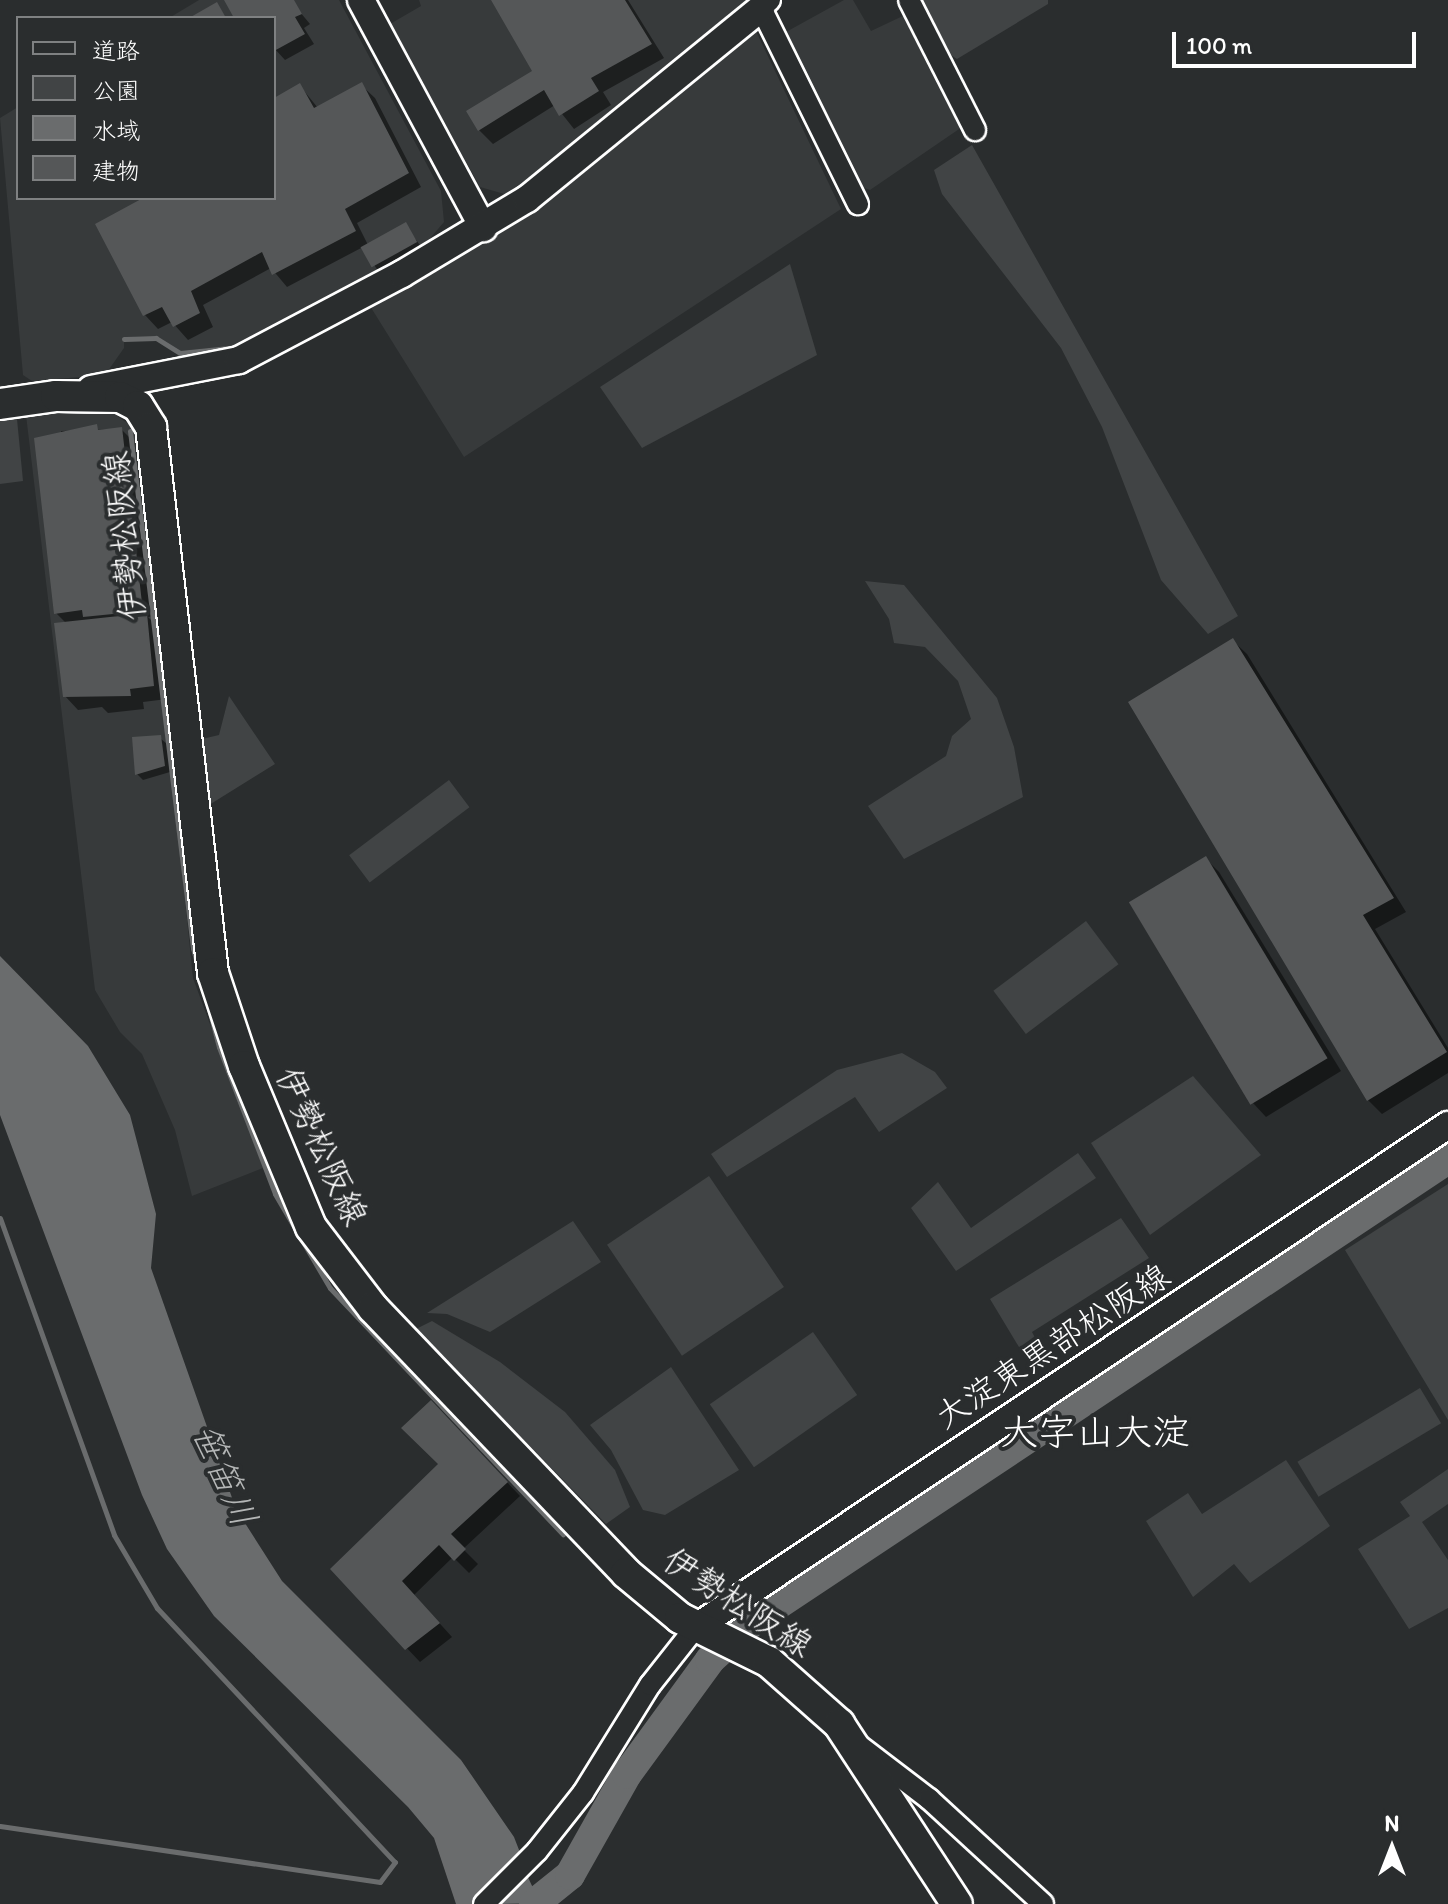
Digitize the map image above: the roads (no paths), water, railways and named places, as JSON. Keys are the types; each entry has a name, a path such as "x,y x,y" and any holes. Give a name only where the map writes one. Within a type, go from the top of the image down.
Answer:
{"main road":[{"name":"伊勢松阪線","path":"0,404 56,396 130,400 145,412 151,427 211,962 229,1028 296,1193 327,1251 373,1308 626,1573 718,1638 769,1662 818,1703 855,1743 957,1904"}],"street":[{"path":"361,0 483,228"},
{"path":"909,0 975,130"},
{"path":"56,396 170,371 239,360 483,228 527,199 765,4 858,204"},
{"path":"151,427 156,386 170,371"},
{"name":"大淀東黒部松阪線","path":"718,1638 1448,1125"},
{"path":"484,1904 537,1851 591,1781 667,1660 718,1638"},
{"path":"855,1743 929,1799 1043,1904"}],"water":[{"path":"0,956 88,1046 130,1115 156,1214 151,1268 236,1509 282,1581 461,1760 514,1837 521,1855 472,1904 456,1904 434,1838 408,1807 214,1616 167,1549 142,1495 0,1115"},
{"path":"526,1873 533,1888 545,1879 558,1903 496,1904"}],"waterway":[{"path":"124,339 156,338 180,353 238,347"},
{"path":"130,431 193,948 219,1047 275,1194 330,1288 563,1534"},
{"path":"534,1904 570,1875 627,1774 710,1660 753,1621 1448,1159"},
{"path":"0,1218 114,1535 157,1608 395,1862 380,1882 0,1826"}],"district":[{"name":"大字山大淀","path":"1095,1433"}],"water label":[{"name":"笹笛川","path":"225,1475"}]}
